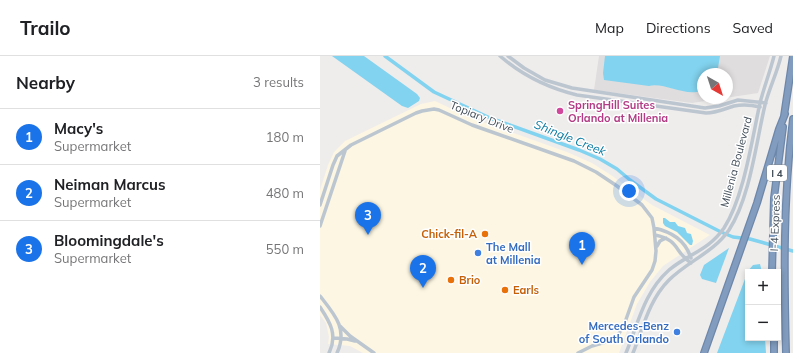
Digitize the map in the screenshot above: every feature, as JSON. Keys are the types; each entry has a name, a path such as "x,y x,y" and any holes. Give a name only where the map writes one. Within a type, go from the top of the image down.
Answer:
{"highway":[{"name":"I 4","path":"772,269 777,171 793,56"},
{"path":"704,353 748,228 785,114"},
{"name":"I-4 Express","path":"786,353 784,234 787,174 793,119"},
{"path":"774,341 774,353"}],"street":[{"path":"500,56 524,75 556,90 577,95 706,113 713,113 742,105 766,103"},
{"path":"508,56 524,68 549,81 586,91 705,108 719,106 738,100 760,104 765,108"},
{"name":"Millenia Boulevard","path":"626,353 643,305 650,292 663,276 674,267 706,247 725,226 742,183 760,104 774,56"},
{"name":"Millenia Boulevard","path":"633,353 651,305 658,293 671,278 709,252 722,239 736,216 747,183 766,103 781,56"},
{"name":"Topiary Drive","path":"345,150 416,113 428,110 439,110 472,125 583,165 608,180 642,205 652,218 656,251 654,265 634,297 620,332 609,341 592,346 578,353"},
{"path":"320,205 335,160 345,150"},
{"path":"320,226 345,150"},
{"path":"654,228 667,232 676,237 691,257 692,263"},
{"path":"655,235 666,238 675,244 686,259 692,263"},
{"name":"Topiary Drive","path":"656,251 660,241 666,238"},
{"path":"320,296 334,314 340,326 359,343 374,353"},
{"path":"320,307 331,325 334,338 329,353"},
{"path":"337,353 341,338 340,326"},
{"path":"334,338 350,339 359,343"}],"shaded area":[{"path":"599,56 770,56 758,93 733,97 733,68 697,68 697,102 692,103 594,90"},
{"name":"The Mall at Millenia","path":"435,101 469,117 567,152 592,163 652,205 710,235 663,266 650,282 637,304 619,353 363,353 350,346 328,344 329,337 326,323 320,315 320,190 328,165 334,152 345,141 421,104"}],"water":[{"path":"332,56 364,56 417,94 420,98 419,101 408,108 402,106"},
{"path":"605,56 720,56 718,68 697,68 696,92 683,91 655,85 649,86 604,80 603,73"},
{"path":"663,218 670,222 675,222 678,226 685,228 687,233 691,234 693,241 692,245 690,245 677,232 665,226 663,223"},
{"path":"729,248 716,283 702,279 700,275 704,265"},
{"path":"760,264 761,269 750,269 753,265"},
{"path":"745,279 745,341 765,341 766,353 717,353"}],"waterway":[{"name":"Shingle Creek","path":"385,56 434,92 490,118 600,159 617,169 656,199 721,232 733,237 750,239 793,251"}],"place":[{"name":"SpringHill Suites Orlando at Millenia","path":"560,111"},
{"name":"Chick-fil-A","path":"485,234"},
{"name":"Bloomingdale's","path":"368,235"},
{"name":"The Mall at Millenia","path":"478,253"},
{"name":"Macy's","path":"582,265"},
{"name":"Brio","path":"451,280"},
{"name":"Neiman Marcus","path":"423,288"},
{"name":"Earls","path":"505,290"},
{"name":"Mercedes-Benz of South Orlando","path":"677,332"}]}
